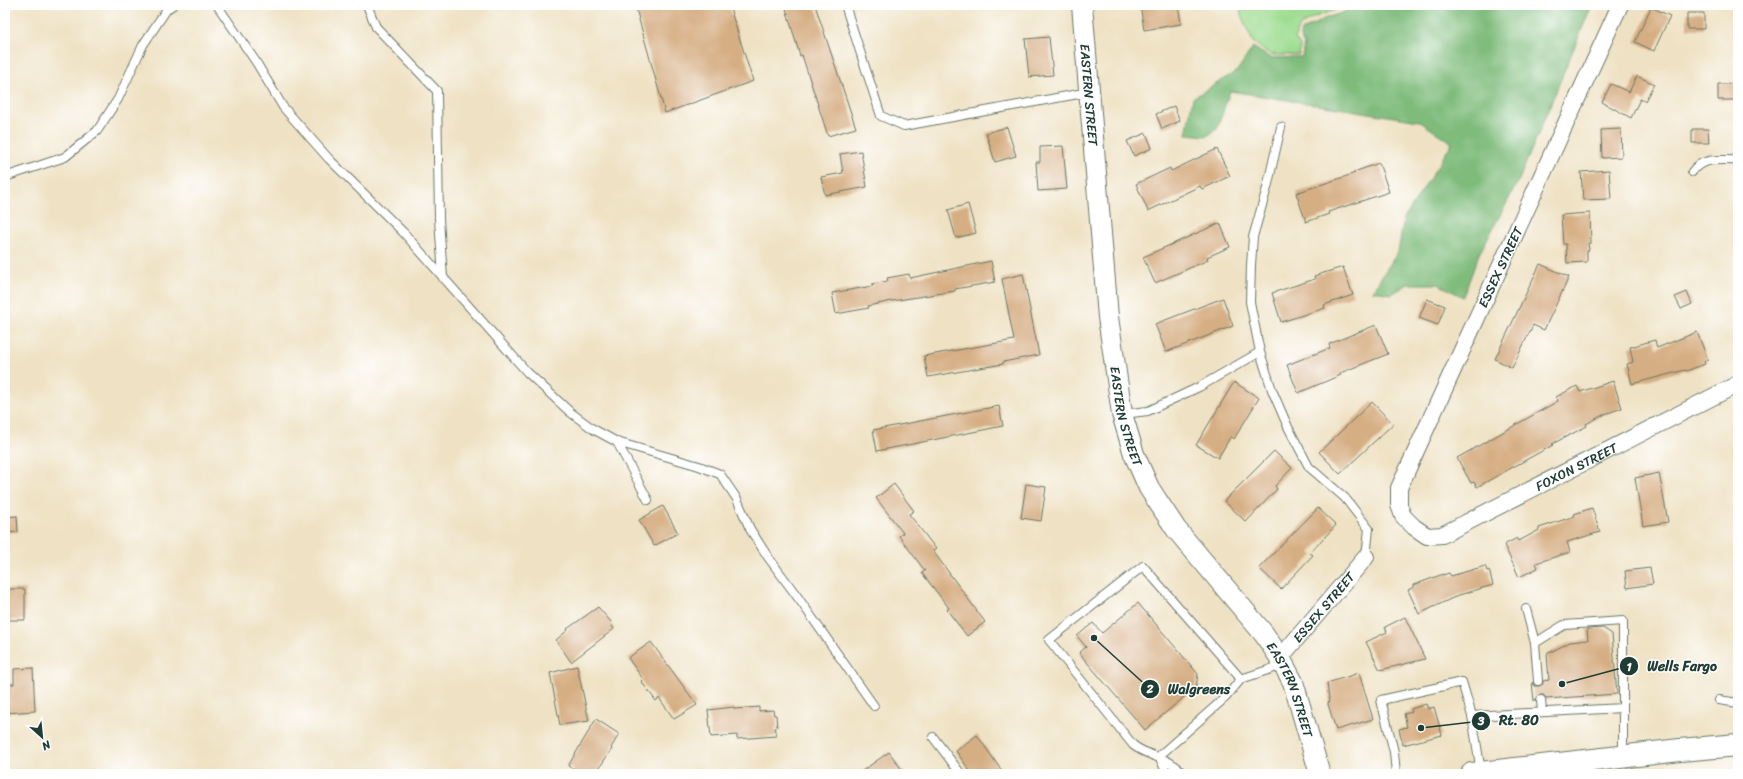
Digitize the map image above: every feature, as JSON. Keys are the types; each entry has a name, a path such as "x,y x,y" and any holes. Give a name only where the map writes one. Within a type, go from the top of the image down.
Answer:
{"main road":[{"path":"1489,773 1601,763 1623,756 1738,745"}],"street":[{"name":"EASTERN STREET","path":"1082,5 1108,318 1122,414 1134,454 1149,488 1176,529 1264,634 1282,661 1293,682 1320,774"},
{"name":"ESSEX STREET","path":"1414,527 1403,516 1399,505 1399,488 1620,5"},
{"name":"FOXON STREET","path":"1414,527 1427,536 1442,535 1738,384"},
{"name":"ESSEX STREET","path":"1282,661 1366,557"}],"lane":[{"path":"5,177 65,157 97,131 118,99 143,45 167,9 173,5"},
{"path":"217,5 256,62 283,107 329,159 403,232 527,372 570,412 592,429 617,442 699,466 720,474 737,499 750,529 768,557 874,706"},
{"path":"367,5 376,27 437,91 439,219 443,278"},
{"path":"846,5 881,116 904,126 1089,92"},
{"path":"1281,127 1267,188 1253,237 1250,302 1260,352 1272,390 1288,426 1309,467 1345,498 1369,529 1366,557"},
{"path":"1692,172 1696,165 1705,161 1738,160"},
{"path":"1122,414 1148,411 1199,387 1260,352"},
{"path":"617,442 648,500"},
{"path":"1184,774 1174,764 1159,756 1141,752 1133,745 1049,640 1143,566 1241,678"},
{"path":"1526,609 1536,643 1538,681"},
{"path":"1536,643 1564,625 1623,621 1623,756"},
{"path":"1159,756 1226,697 1241,678 1282,661"},
{"path":"1396,774 1394,752 1381,700 1462,682 1489,773"},
{"path":"1540,700 1542,712"},
{"path":"1719,700 1738,703"},
{"path":"1472,716 1623,708"},
{"path":"933,737 961,774"},
{"path":"1159,756 1167,774"}],"green space":[{"path":"1240,5 1341,5 1342,8 1312,18 1298,29 1295,39 1300,46 1299,55 1270,55 1253,42 1241,15"},
{"path":"1347,5 1592,5 1518,182 1479,254 1463,297 1438,284 1408,284 1392,294 1372,291 1398,252 1404,219 1452,143 1419,121 1230,91 1217,129 1207,136 1186,134 1193,98 1237,71 1253,47 1270,58 1302,57 1304,44 1300,37 1301,31 1326,18 1347,11"}],"building":[{"path":"635,5 729,5 753,81 665,113"},
{"path":"785,5 815,5 856,128 828,136 802,55 800,56"},
{"path":"1140,5 1178,5 1181,24 1144,30"},
{"path":"1651,7 1670,16 1654,51 1635,42"},
{"path":"1687,13 1704,13 1704,29 1687,29"},
{"path":"1049,37 1053,75 1029,77 1025,39"},
{"path":"1637,76 1654,84 1645,101 1640,99 1631,118 1602,102 1611,84 1629,92"},
{"path":"1718,84 1738,84 1738,100 1718,100"},
{"path":"1174,106 1180,121 1162,129 1156,114"},
{"path":"1007,127 1016,156 995,162 986,133"},
{"path":"1621,129 1622,157 1602,158 1601,130"},
{"path":"1692,129 1708,129 1709,143 1692,143"},
{"path":"1146,133 1152,148 1134,156 1127,141"},
{"path":"1063,146 1067,189 1038,191 1036,162 1040,162 1040,147"},
{"path":"1217,149 1230,176 1202,189 1200,186 1148,211 1136,184 1170,168 1171,171"},
{"path":"861,151 867,187 825,195 821,177 843,173 840,154"},
{"path":"1379,163 1389,192 1328,212 1329,214 1306,222 1296,193 1344,177"},
{"path":"1609,170 1611,199 1583,200 1581,172"},
{"path":"968,204 976,233 956,238 948,210"},
{"path":"1590,213 1591,243 1588,243 1589,250 1587,251 1587,262 1567,263 1566,244 1563,244 1561,215"},
{"path":"1220,223 1230,247 1207,257 1208,260 1155,283 1143,257"},
{"path":"991,261 995,282 955,289 955,291 892,301 868,306 869,308 836,314 832,293 873,286 872,284 888,281 887,278 909,274 910,278"},
{"path":"1540,264 1569,277 1544,330 1533,325 1512,368 1495,359"},
{"path":"1343,267 1353,295 1324,305 1325,308 1281,322 1272,293 1315,279 1314,276"},
{"path":"1023,274 1039,355 1003,362 1003,364 928,377 924,356 1014,340 1002,279"},
{"path":"1687,292 1692,304 1681,309 1675,297"},
{"path":"1223,298 1233,326 1166,352 1155,324"},
{"path":"1427,299 1445,306 1438,325 1419,318"},
{"path":"1376,325 1388,354 1340,373 1341,375 1298,393 1287,365 1330,348 1329,344"},
{"path":"1697,332 1708,360 1704,361 1705,364 1686,371 1685,370 1632,384 1627,364 1633,362 1630,347 1655,340 1657,348"},
{"path":"1613,381 1622,408 1605,414 1586,424 1587,426 1552,444 1553,445 1477,487 1474,482 1471,483 1457,458 1558,401 1556,397 1577,386 1580,392"},
{"path":"1234,382 1259,398 1234,439 1231,436 1218,458 1196,445"},
{"path":"1372,402 1393,424 1340,474 1319,452"},
{"path":"999,406 1003,426 877,451 873,430"},
{"path":"1274,451 1292,468 1275,486 1277,489 1246,522 1224,501"},
{"path":"1659,473 1668,522 1643,526 1635,478"},
{"path":"894,484 914,511 909,514 936,549 933,551 985,622 967,636 947,610 949,608 922,573 925,571 899,536 903,533 876,498"},
{"path":"1026,484 1046,487 1041,521 1021,518"},
{"path":"663,506 678,533 654,546 639,520"},
{"path":"1318,508 1336,525 1310,553 1313,555 1281,589 1259,568"},
{"path":"1592,508 1600,532 1567,542 1570,552 1536,563 1538,568 1519,577 1504,545 1517,538 1519,541 1539,530 1539,528 1575,516 1574,514"},
{"path":"17,516 18,532 5,533 5,517"},
{"path":"1485,566 1487,571 1489,570 1493,585 1459,595 1419,614 1408,590 1414,587 1414,585 1443,574 1449,573 1451,576"},
{"path":"1650,568 1653,584 1627,588 1625,571"},
{"path":"5,589 25,589 25,620 5,620"},
{"path":"1138,603 1198,674 1196,687 1145,730 1079,653 1086,647 1077,636 1093,623 1102,633"},
{"path":"598,607 612,623 611,624 614,629 571,662 556,640 568,630 567,629"},
{"path":"1405,617 1425,659 1380,670 1366,642 1387,632 1385,627"},
{"path":"1603,628 1612,634 1617,694 1546,699 1544,695 1540,695 1534,701 1532,682 1535,686 1539,686 1543,684 1543,681 1549,680 1547,654 1570,642 1588,640 1587,629"},
{"path":"651,642 697,705 674,719 659,698 656,701 641,681 643,679 628,658"},
{"path":"577,666 589,721 560,725 550,673"},
{"path":"33,668 35,711 5,713 5,684 14,684 14,669"},
{"path":"1359,673 1373,719 1336,730 1328,704 1329,699 1327,683"},
{"path":"1426,704 1428,709 1434,707 1442,735 1403,745 1399,729 1407,727 1404,714 1412,712 1411,709"},
{"path":"734,707 735,709 759,707 759,711 773,710 774,715 776,715 776,736 737,739 737,735 711,737 708,710"},
{"path":"596,719 619,734 611,748 612,749 595,774 569,774 574,769 568,766"},
{"path":"977,735 1004,774 972,774 956,751"},
{"path":"889,752 905,774 858,774"}],"place":[{"name":"Walgreens","path":"1094,638"},
{"name":"Wells Fargo","path":"1562,684"},
{"name":"Rt. 80","path":"1421,728"}]}
